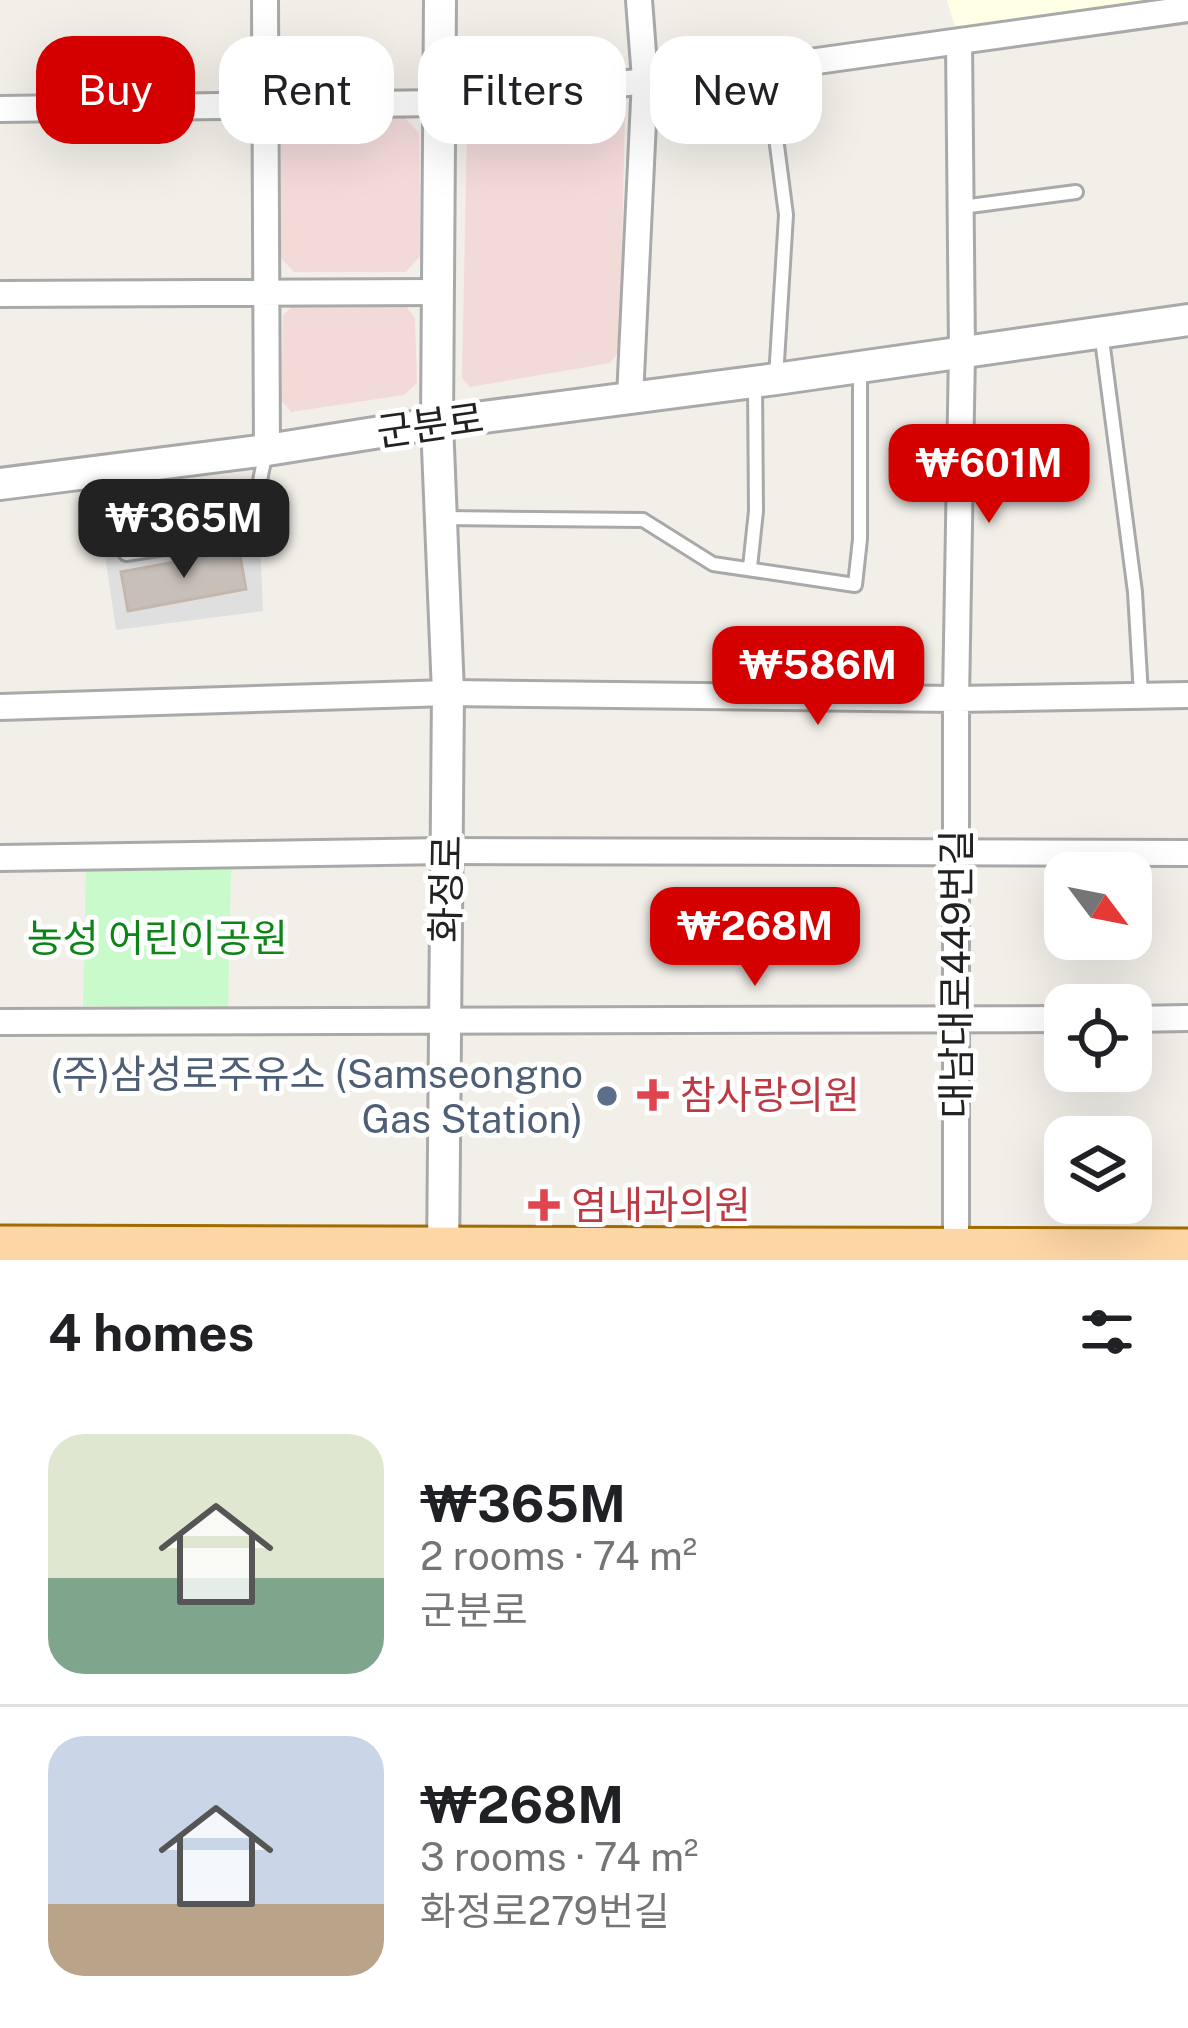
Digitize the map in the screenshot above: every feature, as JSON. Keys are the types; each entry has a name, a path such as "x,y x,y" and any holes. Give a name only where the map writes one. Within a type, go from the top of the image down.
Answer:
{"main road":[{"path":"0,1246 443,1253 1188,1249"}],"street":[{"path":"265,0 265,36"},
{"name":"화정로","path":"440,0 440,36"},
{"path":"630,398 644,79 639,0"},
{"path":"822,60 1188,9"},
{"name":"대남대로449번길","path":"956,1248 956,699 962,352 958,41"},
{"path":"626,81 650,78"},
{"path":"0,109 219,107"},
{"path":"265,144 267,450"},
{"name":"화정로","path":"440,144 437,423 448,693 443,1253"},
{"path":"0,294 436,292"},
{"name":"군분로","path":"0,484 1188,320"},
{"path":"0,707 448,693 956,699 1188,695"},
{"path":"0,858 447,851 1188,853"},
{"path":"1152,1018 1188,1018"},
{"path":"0,1022 1044,1019"}],"lane":[{"path":"750,567 765,381 786,214 777,144"},
{"path":"960,207 1076,192"},
{"path":"1101,332 1135,592 1142,695"},
{"path":"443,518 643,520 713,564 855,586 860,539 860,367"},
{"path":"126,554 250,535 267,450"}],"shaded area":[{"path":"947,0 1188,0 959,41"},
{"path":"394,117 404,117 418,132 421,255 406,272 294,272 281,258 281,144 394,144"},
{"path":"467,144 624,144 620,350 610,363 470,387 462,378"},
{"path":"296,302 405,305 415,318 417,383 404,395 291,412 281,400 283,316"},
{"path":"253,484 258,490 263,611 116,630 98,507"}],"green space":[{"name":"농성 어린이공원","path":"86,867 231,870 228,1009 83,1006"}],"building":[{"path":"229,495 232,520 113,535 110,510"},
{"path":"239,550 246,589 128,611 121,572"}],"place":[{"name":"참사랑의원","path":"653,1095"},
{"name":"(주)삼성로주유소 (Samseongno Gas Station)","path":"607,1096"},
{"name":"염내과의원","path":"544,1205"}]}
